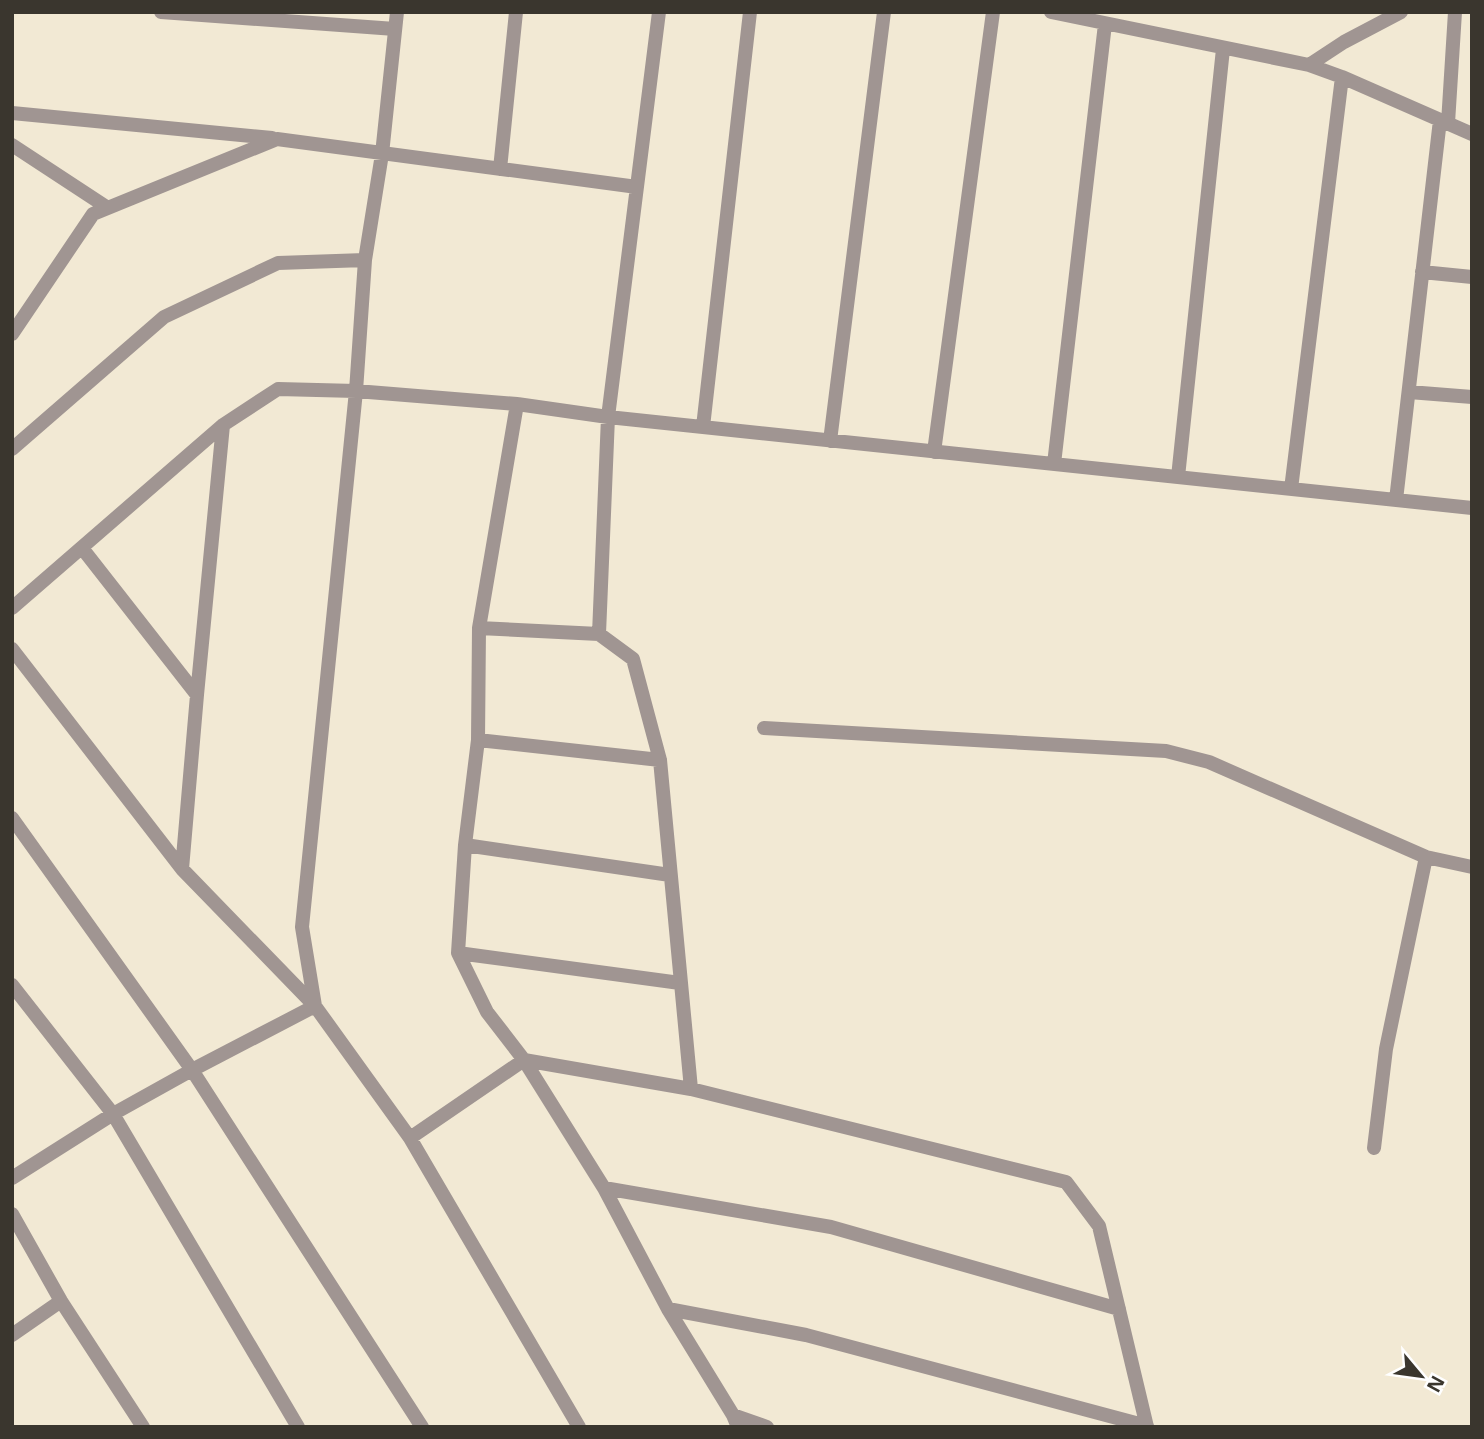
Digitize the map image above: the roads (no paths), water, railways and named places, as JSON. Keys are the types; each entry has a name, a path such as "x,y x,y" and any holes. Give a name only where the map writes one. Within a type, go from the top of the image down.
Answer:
{"street":[{"path":"161,12 395,29"},
{"path":"316,1006 302,927 356,391 365,261 382,153 397,12"},
{"path":"500,169 516,12"},
{"path":"598,634 608,417 659,12"},
{"path":"703,427 750,12"},
{"path":"831,441 884,12"},
{"path":"934,452 993,12"},
{"path":"1051,12 1309,65 1472,134"},
{"path":"1309,65 1344,42 1401,12"},
{"path":"1396,500 1454,12"},
{"path":"1054,464 1105,23"},
{"path":"1178,477 1223,48"},
{"path":"1290,489 1342,77"},
{"path":"12,113 277,139 637,187"},
{"path":"12,334 93,214 277,139"},
{"path":"12,145 108,208"},
{"path":"12,449 164,317 278,263 365,261"},
{"path":"1422,272 1472,278"},
{"path":"12,608 223,425 278,389 356,391 517,404 608,417 1472,508"},
{"path":"1409,392 1472,397"},
{"path":"517,404 479,628 478,740 465,845 458,953 487,1012 524,1060 604,1188 668,1309 735,1421 767,1427"},
{"path":"182,869 223,425"},
{"path":"82,548 197,695"},
{"path":"479,628 598,634 633,659 660,760 691,1089"},
{"path":"12,649 182,869 316,1006 410,1138 575,1425"},
{"path":"764,728 1166,751 1209,762 1426,857 1472,867"},
{"path":"478,740 660,760"},
{"path":"12,818 192,1070 422,1427"},
{"path":"465,845 670,875"},
{"path":"1374,1148 1385,1049 1426,857"},
{"path":"458,953 680,983"},
{"path":"12,985 113,1114 298,1427"},
{"path":"12,1178 113,1114 316,1006"},
{"path":"410,1138 524,1060 691,1089 1066,1182 1099,1226 1147,1427 806,1335 668,1309"},
{"path":"604,1188 831,1227 1119,1309"},
{"path":"12,1214 61,1301 143,1427"},
{"path":"12,1335 61,1301"}]}
